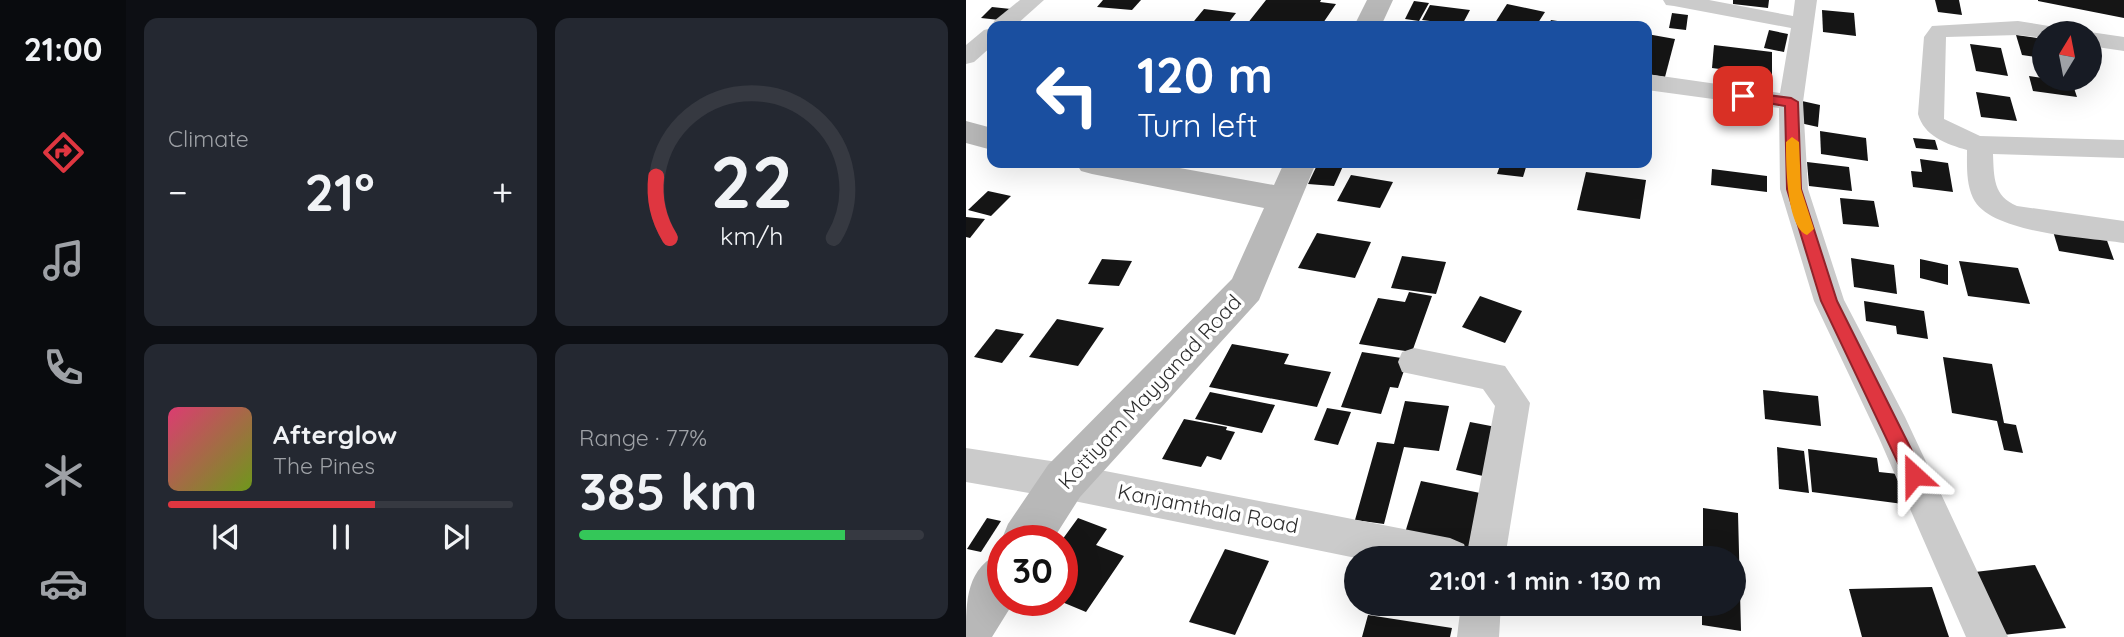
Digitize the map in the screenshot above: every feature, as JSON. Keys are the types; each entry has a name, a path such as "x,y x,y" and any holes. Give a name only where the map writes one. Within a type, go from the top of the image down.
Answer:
{"street":[{"path":"1008,21 1033,0"},
{"path":"1370,21 1380,0"},
{"path":"1674,0 1805,12 1791,102 1794,189 1829,301 1893,429 1987,637"},
{"path":"2032,30 2018,28 1940,31 1935,37 1930,114 1933,124 1960,139 1980,145 2124,149"},
{"path":"966,57 987,39"},
{"path":"2102,41 2124,44"},
{"path":"1652,83 1791,102"},
{"path":"966,132 987,138"},
{"path":"1980,145 1986,201 1997,211 2014,216 2124,232"},
{"path":"1118,168 1286,200"},
{"name":"Kottiyam Mayyanad Road","path":"1035,525 1064,481 1246,289 1298,168"},
{"path":"1414,362 1493,376 1513,403 1488,546"},
{"name":"Kanjamthala Road","path":"966,465 1064,481 1390,546"},
{"path":"966,631 987,599"},
{"path":"1478,637 1480,616"}],"building":[{"path":"1103,0 1141,0 1132,10 1097,7"},
{"path":"1266,0 1321,0 1320,2 1336,4 1324,21 1249,21"},
{"path":"1733,0 1769,0 1768,8 1733,4"},
{"path":"1935,0 1959,0 1962,15 1938,12"},
{"path":"2124,0 2124,18 2038,1"},
{"path":"1414,1 1429,3 1419,21 1405,19"},
{"path":"1507,4 1545,12 1539,21 1496,21"},
{"path":"1430,5 1470,10 1464,21 1422,20"},
{"path":"992,7 1020,10 1009,21 981,18"},
{"path":"1204,9 1236,13 1230,21 1194,21"},
{"path":"1822,10 1854,13 1856,36 1823,32"},
{"path":"1672,13 1688,15 1686,30 1669,28"},
{"path":"1769,30 1788,34 1784,52 1764,48"},
{"path":"1652,35 1675,39 1665,77 1652,75"},
{"path":"2016,35 2032,37 2032,56 2022,55"},
{"path":"1970,44 2001,48 2008,76 1976,71"},
{"path":"1714,45 1772,52 1772,76 1712,68"},
{"path":"1733,75 1772,80 1771,95 1731,89"},
{"path":"2033,91 2075,91 2077,97"},
{"path":"1976,92 2010,97 2017,121 1981,117"},
{"path":"1802,101 1820,105 1818,127 1800,123"},
{"path":"1820,131 1866,138 1868,161 1821,154"},
{"path":"1913,138 1935,140 1938,150 1916,148"},
{"path":"1920,159 1948,163 1953,192 1913,187 1911,171 1922,172"},
{"path":"1807,162 1849,167 1852,191 1809,186"},
{"path":"1316,168 1342,168 1334,186 1308,184"},
{"path":"1499,168 1526,168 1523,177 1497,174"},
{"path":"1712,169 1767,176 1767,192 1711,185"},
{"path":"1586,172 1646,180 1640,219 1577,210"},
{"path":"1351,175 1393,182 1380,208 1337,201"},
{"path":"988,191 1011,196 991,216 968,210"},
{"path":"1840,198 1874,201 1879,227 1843,224"},
{"path":"966,217 985,219 970,238 966,237"},
{"path":"2052,228 2105,235 2114,260 2059,251"},
{"path":"1317,233 1371,242 1355,278 1298,268"},
{"path":"1402,256 1446,262 1436,294 1391,288"},
{"path":"1851,258 1894,265 1897,294 1854,287"},
{"path":"1102,259 1132,261 1119,286 1088,284"},
{"path":"1920,259 1948,265 1948,285 1920,278"},
{"path":"1959,261 2018,268 2030,304 1968,296"},
{"path":"1409,292 1432,296 1412,352 1359,344 1378,298 1405,302"},
{"path":"1480,296 1522,311 1505,343 1462,327"},
{"path":"1864,301 1924,311 1928,339 1897,334 1896,326 1866,321"},
{"path":"1057,319 1104,328 1078,366 1029,357"},
{"path":"996,329 1024,334 1002,363 974,357"},
{"path":"1232,344 1289,354 1284,364 1331,372 1317,407 1209,387"},
{"path":"1362,352 1408,359 1398,388 1390,387 1381,414 1341,407"},
{"path":"1943,357 1992,364 2004,423 2016,425 2023,453 2004,450 1997,421 1952,413"},
{"path":"1763,390 1818,396 1821,426 1765,419"},
{"path":"1210,392 1275,405 1262,433 1195,419"},
{"path":"1405,401 1449,406 1439,451 1404,447 1384,524 1355,520 1377,442 1394,444"},
{"path":"1327,408 1351,412 1338,445 1314,440"},
{"path":"1184,419 1227,427 1226,430 1235,432 1221,460 1207,456 1201,467 1162,459"},
{"path":"1470,422 1496,427 1483,476 1456,470"},
{"path":"1777,447 1804,451 1809,493 1779,489"},
{"path":"1808,449 1877,458 1879,472 1898,474 1903,504 1812,492"},
{"path":"1421,481 1490,495 1477,546 1452,546 1404,536"},
{"path":"1703,508 1738,513 1739,546 1703,546"},
{"path":"987,518 1001,521 998,525 987,525 987,543 981,552 967,549"},
{"path":"1078,518 1107,529 1096,545 1124,556 1086,612 1078,609 1078,525 1073,525"},
{"path":"1225,549 1269,561 1235,635 1189,622"},
{"path":"2035,565 2066,628 2003,635 1975,572"},
{"path":"1932,587 1949,637 1862,637 1849,589"},
{"path":"1368,616 1452,628 1450,637 1362,637"},
{"path":"1702,616 1741,616 1741,631 1702,625"}],"slow traffic":[{"path":"1792,142 1794,189 1807,229"}],"route":[{"path":"1743,96 1791,102 1794,189 1829,301 1914,475"}]}
